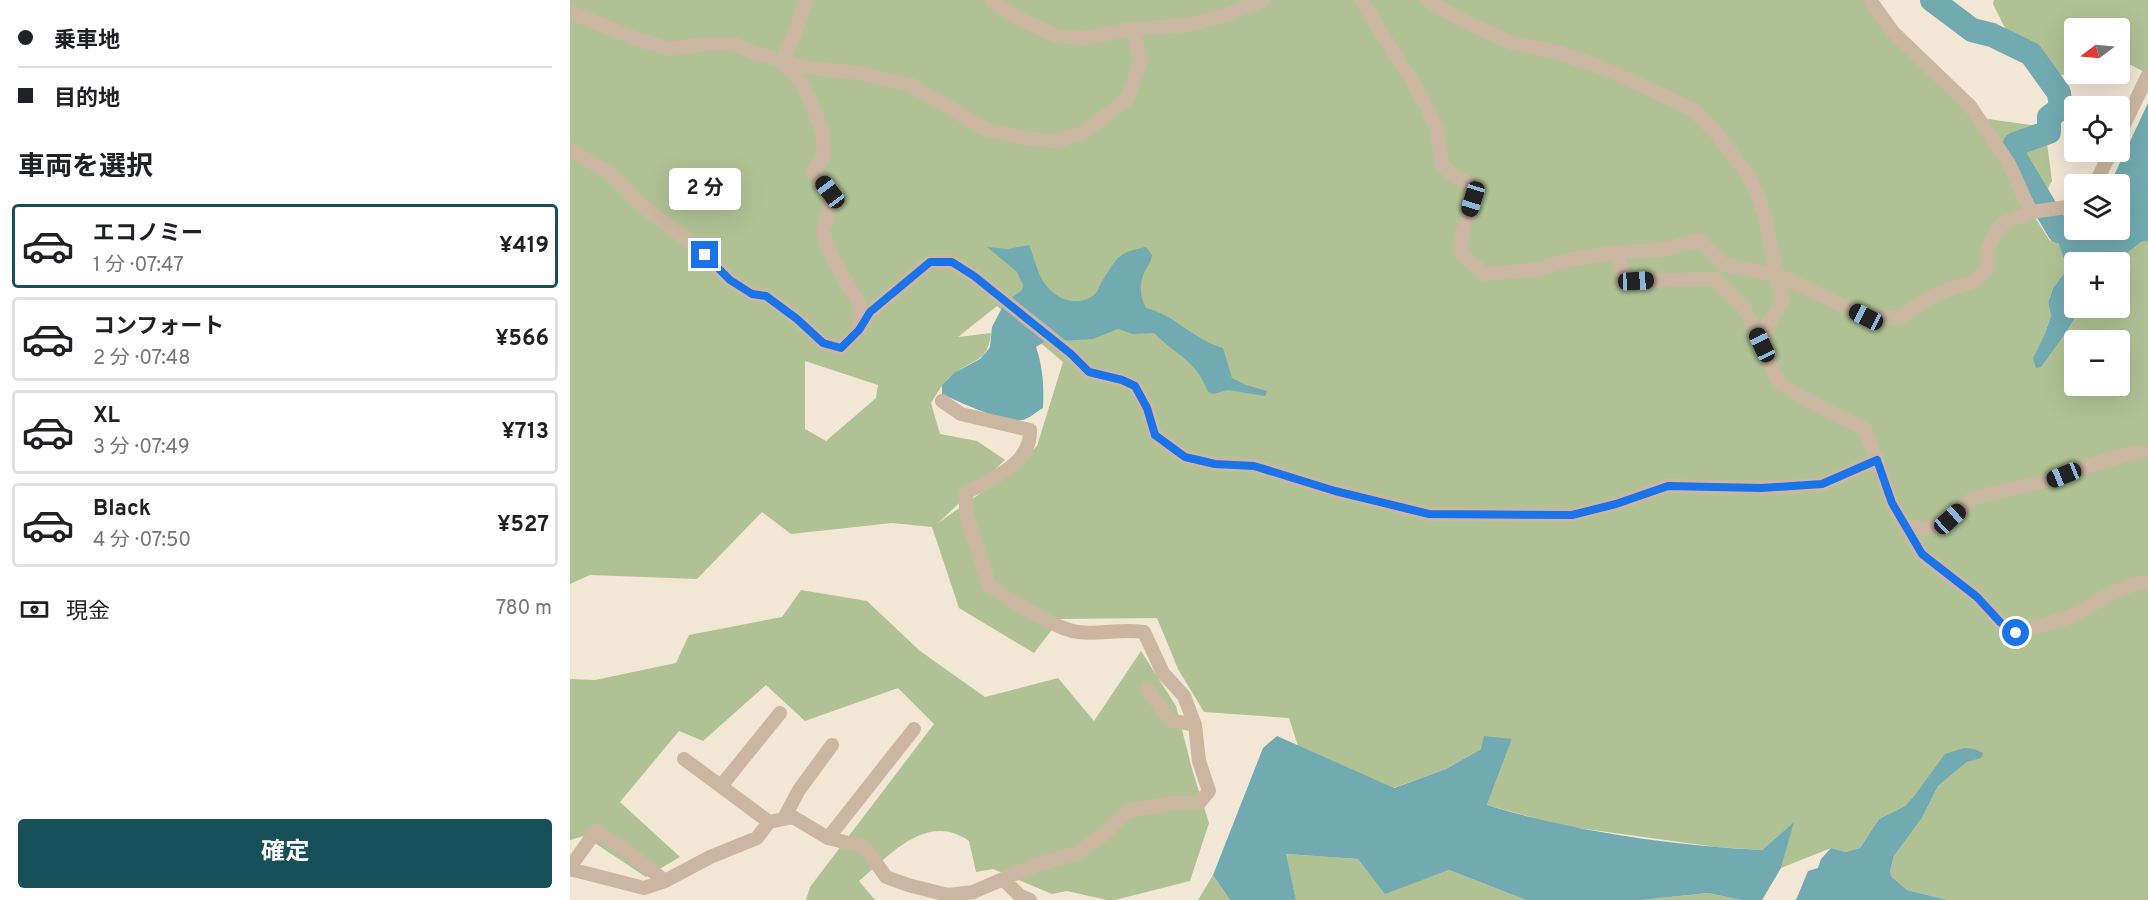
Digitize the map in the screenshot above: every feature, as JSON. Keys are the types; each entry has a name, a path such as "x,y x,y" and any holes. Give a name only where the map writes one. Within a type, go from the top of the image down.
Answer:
{"street":[{"path":"781,61 796,30 806,0"},
{"path":"992,0 1015,17 1057,36 1084,38 1132,29 1189,25 1232,13 1263,0"},
{"path":"1361,0 1423,99 1437,129 1442,165 1455,177 1477,187 1462,235 1460,252 1484,274 1534,270 1569,260 1618,252 1662,250 1699,240 1724,265 1778,275 1866,317 1899,318 1934,296 1974,281 1987,269 1988,247 2002,224 2031,213 2064,208"},
{"path":"1427,0 1469,24 1505,39 1601,67 1654,89 1692,109 1717,134 1751,179 1765,216 1778,275 1782,302 1768,324 1762,345"},
{"path":"1870,0 1893,32 1970,106 2009,164 2031,213"},
{"path":"570,12 631,37 670,49 704,44 733,44 781,61 810,68 859,73 911,85 984,129 1023,138 1056,141 1083,133 1127,99 1141,60 1132,29"},
{"path":"781,61 803,84 823,133 824,156 813,172 830,192 830,208 823,231 829,252 861,307 859,330"},
{"path":"2130,112 2148,75"},
{"path":"570,150 606,170 647,210 692,243 730,280 752,294 766,296 797,319 823,343 841,348 859,330 870,312 930,262 952,262 974,276 1071,354 1089,372 1122,380 1135,386 1147,408 1155,435 1185,457 1215,464 1254,466 1335,491 1429,514 1572,515 1616,504 1668,486 1761,488 1822,484 1877,460"},
{"path":"1618,252 1622,274 1636,281 1715,279 1744,307 1779,382 1823,409 1864,429 1892,503 1922,554 1977,597 2000,622 2016,633 2069,617 2113,593 2142,582 2148,583"},
{"path":"665,881 620,846 596,831 570,868 644,888 665,881 710,857 757,838 769,822 793,817 828,838 865,848 886,876 908,885 948,895 973,892 1036,865 1078,853 1104,834 1128,811 1173,803 1199,803 1209,791 1199,761 1196,726 1184,696 1163,673 1144,632 1133,630 1077,632 1045,620 990,587 966,514 966,493 1011,467 1027,452 1030,430 961,414 942,401"},
{"path":"1905,526 1924,529 1950,519 1973,498 2051,480 2121,456 2148,452"},
{"path":"1148,690 1170,720 1196,726"},
{"path":"721,786 780,713"},
{"path":"828,838 914,729"},
{"path":"784,819 799,790 832,745"},
{"path":"684,759 769,822"},
{"path":"1003,879 1019,895 1030,900"}],"green space":[{"path":"570,0 1864,0 1974,117 2045,127 2052,181 2033,214 2050,241 2056,235 2064,260 2064,273 2053,288 2048,302 2051,316 2044,336 2064,332 2064,396 2130,396 2130,330 2068,330 2075,318 2130,318 2128,252 2141,242 2148,241 2148,900 1948,900 1907,890 1892,877 1890,872 1894,856 1922,818 1938,786 1967,762 1974,749 1915,795 1905,806 1879,819 1860,848 1846,852 1831,848 1781,868 1793,823 1762,850 1716,847 1564,826 1487,805 1512,739 1481,749 1446,769 1393,788 1298,746 1289,718 1204,712 1178,669 1157,618 1060,619 1034,653 959,608 932,527 892,523 791,534 762,512 697,579 590,575 570,584","holes":["997,306 1063,362 1037,446 1012,471 938,523 1005,460 977,441 940,434 931,403 951,376 984,354 991,333 958,337","805,361 878,385 876,398 826,441 805,429"]},
{"path":"1994,0 2148,0 2148,74 2130,65 2130,18 2064,18 2064,75 2055,76 2008,34 1993,4"},
{"path":"801,590 867,601 920,651 985,697 1058,678 1094,721 1141,651 1176,706 1209,823 1190,881 1115,900 1067,891 1052,894 993,869 976,872 969,841 953,833 938,831 910,840 859,881 875,900 806,900 810,887 934,724 898,688 805,721 766,685 703,741 679,731 620,802 680,857 646,877 584,836 570,840 570,679 595,680 676,663 689,635 782,617"},
{"path":"1285,854 1358,859 1385,893 1449,870 1526,900 1296,900"},
{"path":"1213,875 1230,900 1198,900"},
{"path":"1708,893 1741,900 1643,900"}],"water":[{"path":"2148,103 2148,241 2141,242 2128,252 2064,252 2064,260 2056,235 2053,230 2048,229 2041,206 2049,198 2064,219 2064,240 2130,240 2130,174 2115,174 2120,162 2130,162 2130,141"},
{"path":"1029,245 1042,280 1049,289 1061,298 1074,301 1088,299 1095,294 1114,263 1122,255 1146,247 1152,255 1142,277 1141,295 1146,308 1166,316 1203,339 1223,348 1232,378 1267,391 1265,396 1228,390 1213,394 1208,392 1192,366 1154,333 1133,334 1118,329 1093,339 1044,342 1036,347 1043,377 1043,408 1026,419 1015,420 994,416 942,394 942,385 954,373 980,359 987,351 990,347 992,327 1004,304 1022,290 1023,285 1017,272 987,247 1008,249"},
{"path":"2064,273 2064,318 2075,318 2068,330 2064,330 2064,335 2041,367 2036,368 2033,358 2051,316 2048,302 2053,288"},
{"path":"1277,736 1394,788 1446,769 1481,749 1484,736 1512,739 1487,805 1554,823 1623,836 1693,845 1762,850 1794,822 1781,868 1762,900 1741,900 1708,893 1642,900 1526,900 1449,870 1385,894 1358,859 1286,854 1296,900 1230,900 1213,875 1263,748"},
{"path":"1964,748 1983,753 1981,758 1967,762 1938,786 1922,818 1894,856 1890,872 1892,877 1907,890 1948,900 1796,900 1808,871 1818,868 1821,859 1831,848 1846,852 1860,848 1879,819 1905,806 1945,754"}],"waterway":[{"path":"1932,0 1972,30 1992,35 2031,54 2059,93 2061,108 2049,117 2049,132 2015,144 2012,152 2059,231"}],"route":[{"path":"705,255 730,280 752,294 766,296 797,319 823,343 841,348 859,330 870,312 930,262 952,262 974,276 1071,354 1089,372 1122,380 1135,386 1147,408 1155,435 1185,457 1215,464 1254,466 1335,491 1429,514 1572,515 1616,504 1668,486 1761,488 1822,484 1877,460 1892,503 1922,554 1977,597 2000,622 2016,633"}]}
